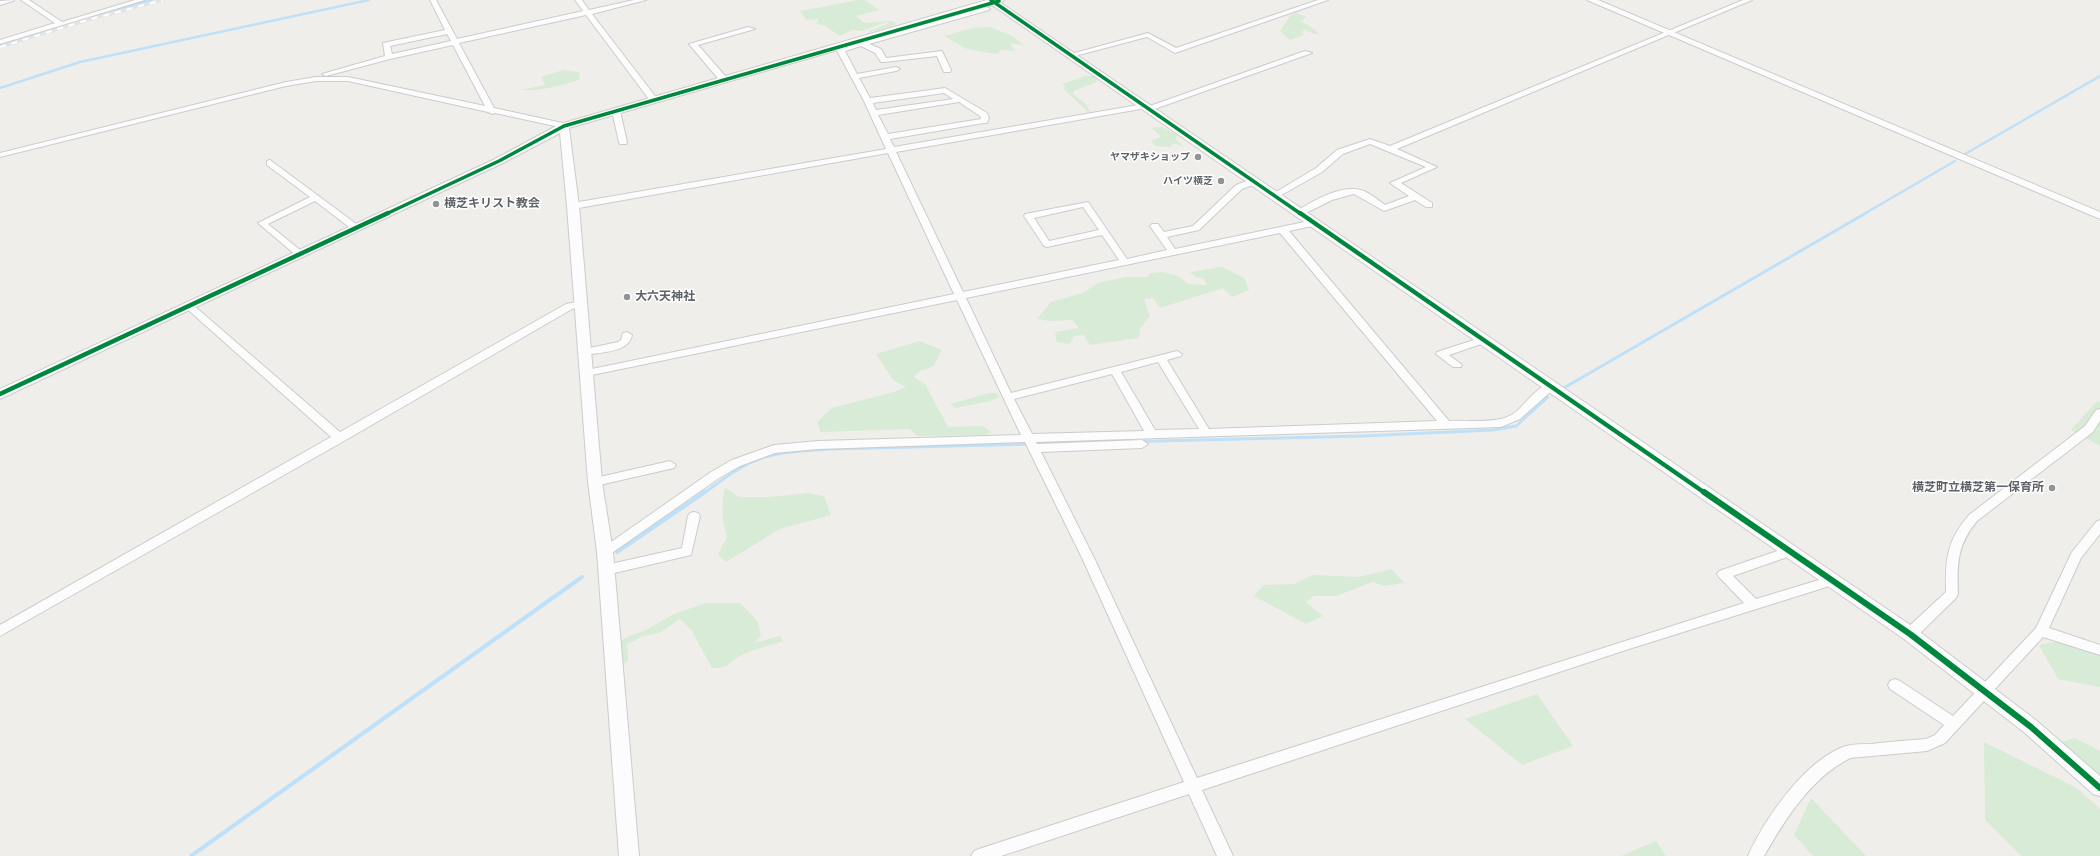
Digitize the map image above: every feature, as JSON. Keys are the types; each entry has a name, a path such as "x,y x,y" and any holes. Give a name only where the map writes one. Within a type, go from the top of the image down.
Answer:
{"street":[{"path":"0,4 11,0"},
{"path":"24,0 59,23"},
{"path":"0,42 59,23 142,0"},
{"path":"433,0 492,112"},
{"path":"578,0 654,100"},
{"path":"0,155 278,86 316,79 389,57 643,0"},
{"path":"1071,55 1148,35 1175,51 1325,0"},
{"path":"1591,0 2100,216"},
{"path":"1392,149 1749,0"},
{"path":"993,3 1255,181 1314,224 1910,634 2031,727 2100,788"},
{"path":"840,48 863,44 993,3"},
{"path":"0,394 499,161 564,126 993,3"},
{"path":"724,80 692,44 751,29"},
{"path":"389,57 386,45 450,31"},
{"path":"863,44 878,51 884,60 939,54 947,70"},
{"path":"840,48 856,76 1008,398 1089,560 1225,856"},
{"path":"573,206 891,149 1147,107 1308,53"},
{"path":"856,76 896,69"},
{"path":"316,79 348,79 492,112 564,126"},
{"path":"868,101 945,90 984,115 984,121 885,137"},
{"path":"873,114 960,100"},
{"path":"616,111 623,142"},
{"path":"564,126 573,206 595,482 605,552 629,856"},
{"path":"1275,195 1319,170 1340,152 1370,141 1433,167 1394,183 1429,205"},
{"path":"270,163 356,228"},
{"path":"1161,235 1196,228 1239,187 1255,181"},
{"path":"1299,213 1339,194 1350,191 1360,192 1384,208 1416,197"},
{"path":"300,254 262,223 315,198"},
{"path":"1104,232 1048,244 1028,216 1085,204 1125,262"},
{"path":"587,373 1314,224"},
{"path":"1155,226 1173,252"},
{"path":"1283,230 1448,426"},
{"path":"0,630 340,438 569,306 580,304"},
{"path":"189,306 340,438"},
{"path":"585,352 621,345 626,341 627,335"},
{"path":"1457,366 1442,354 1483,340"},
{"path":"1008,398 1177,354"},
{"path":"1161,359 1206,432"},
{"path":"1115,371 1150,433"},
{"path":"1030,443 1150,433 1448,426 1511,421 1519,416 1543,390 1551,387"},
{"path":"1910,634 1952,594 1951,562 1955,544 1962,530 1973,518 2088,429 2100,413"},
{"path":"605,552 715,474 754,455 774,449 818,445 1030,443 1142,444"},
{"path":"595,482 670,465"},
{"path":"606,570 686,552 694,516"},
{"path":"1756,856 1777,820 1814,774 1839,755 1848,752 1928,745 1940,739 2041,631 2076,555 2100,525"},
{"path":"1756,606 1723,574 1789,552"},
{"path":"979,856 1629,644 1756,606 1832,581"},
{"path":"2041,631 2100,650"},
{"path":"1895,685 1954,724"}],"green space":[{"path":"865,0 879,10 856,16 864,23 891,21 895,22 896,25 869,31 890,23 886,22 862,31 853,30 840,36 825,26 816,24 819,19 807,20 800,11"},
{"path":"1296,13 1307,17 1300,21 1311,27 1319,34 1314,34 1305,30 1301,32 1304,35 1290,40 1280,31 1290,16"},
{"path":"990,27 1012,36 1024,45 1010,43 1015,51 1001,50 997,54 967,49 944,36 973,28"},
{"path":"563,70 579,72 580,79 551,88 521,90 545,85 541,77"},
{"path":"1085,76 1094,76 1097,82 1073,91 1073,94 1086,104 1090,112 1088,112 1064,89 1065,86 1062,84"},
{"path":"1162,127 1177,135 1176,139 1184,147 1173,143 1170,147 1155,146 1151,141 1161,137 1152,128"},
{"path":"1222,267 1244,278 1249,290 1232,297 1223,288 1160,308 1153,298 1144,299 1150,316 1140,328 1139,338 1090,345 1084,335 1074,336 1070,344 1057,342 1055,332 1079,328 1072,320 1050,321 1037,319 1051,302 1083,293 1098,283 1125,277 1147,277 1151,273 1163,272 1178,276 1188,284 1207,285 1203,278 1196,277 1190,272"},
{"path":"920,341 942,350 934,366 920,371 914,377 925,384 948,427 982,426 991,432 986,435 917,436 910,429 821,432 817,422 832,408 894,392 906,387 893,380 876,354"},
{"path":"989,393 997,393 999,397 990,401 955,408 950,404"},
{"path":"2097,401 2100,402 2100,446 2071,430"},
{"path":"725,488 739,497 769,497 808,493 824,496 831,515 780,529 726,562 718,554 727,537 723,512"},
{"path":"1392,569 1404,583 1384,586 1373,582 1336,596 1314,596 1306,602 1323,616 1306,624 1254,596 1263,585 1294,584 1313,575 1358,577"},
{"path":"706,603 740,603 758,622 761,636 754,643 780,636 783,641 756,649 740,656 722,668 712,668 692,631 680,619 659,633 644,636 627,644 628,660 620,667 618,643 629,636 644,631 674,614"},
{"path":"2082,637 2100,647 2100,687 2058,679 2039,645"},
{"path":"1537,694 1573,746 1522,765 1465,719"},
{"path":"2075,738 2100,751 2100,781 2058,743"},
{"path":"1984,742 2077,788 2100,809 2100,856 2021,856 1985,820"},
{"path":"1811,798 1866,856 1813,856 1794,835"},
{"path":"1656,841 1666,856 1621,856"}],"waterway":[{"path":"95,15 152,0"},
{"path":"0,88 80,62 369,0"},
{"path":"0,45 60,26"},
{"path":"1965,154 2100,76"},
{"path":"1864,214 1955,161"},
{"path":"1562,389 1866,213"},
{"path":"704,493 730,474 744,466 759,459 776,454 829,449 1363,436 1493,430 1516,426 1548,397"},
{"path":"617,552 705,492"},
{"path":"191,856 582,577"}],"railway":[{"path":"0,47 84,21 163,0"}],"cycle path":[{"path":"991,0 1910,634 2031,727 2100,788"},
{"path":"0,394 499,161 564,126 999,1"}],"place":[{"name":"ヤマザキショップ","path":"1198,157"},
{"name":"ハイツ横芝","path":"1221,181"},
{"name":"横芝キリスト教会","path":"436,204"},
{"name":"大六天神社","path":"627,297"},
{"name":"横芝町立横芝第一保育所","path":"2052,488"}]}
